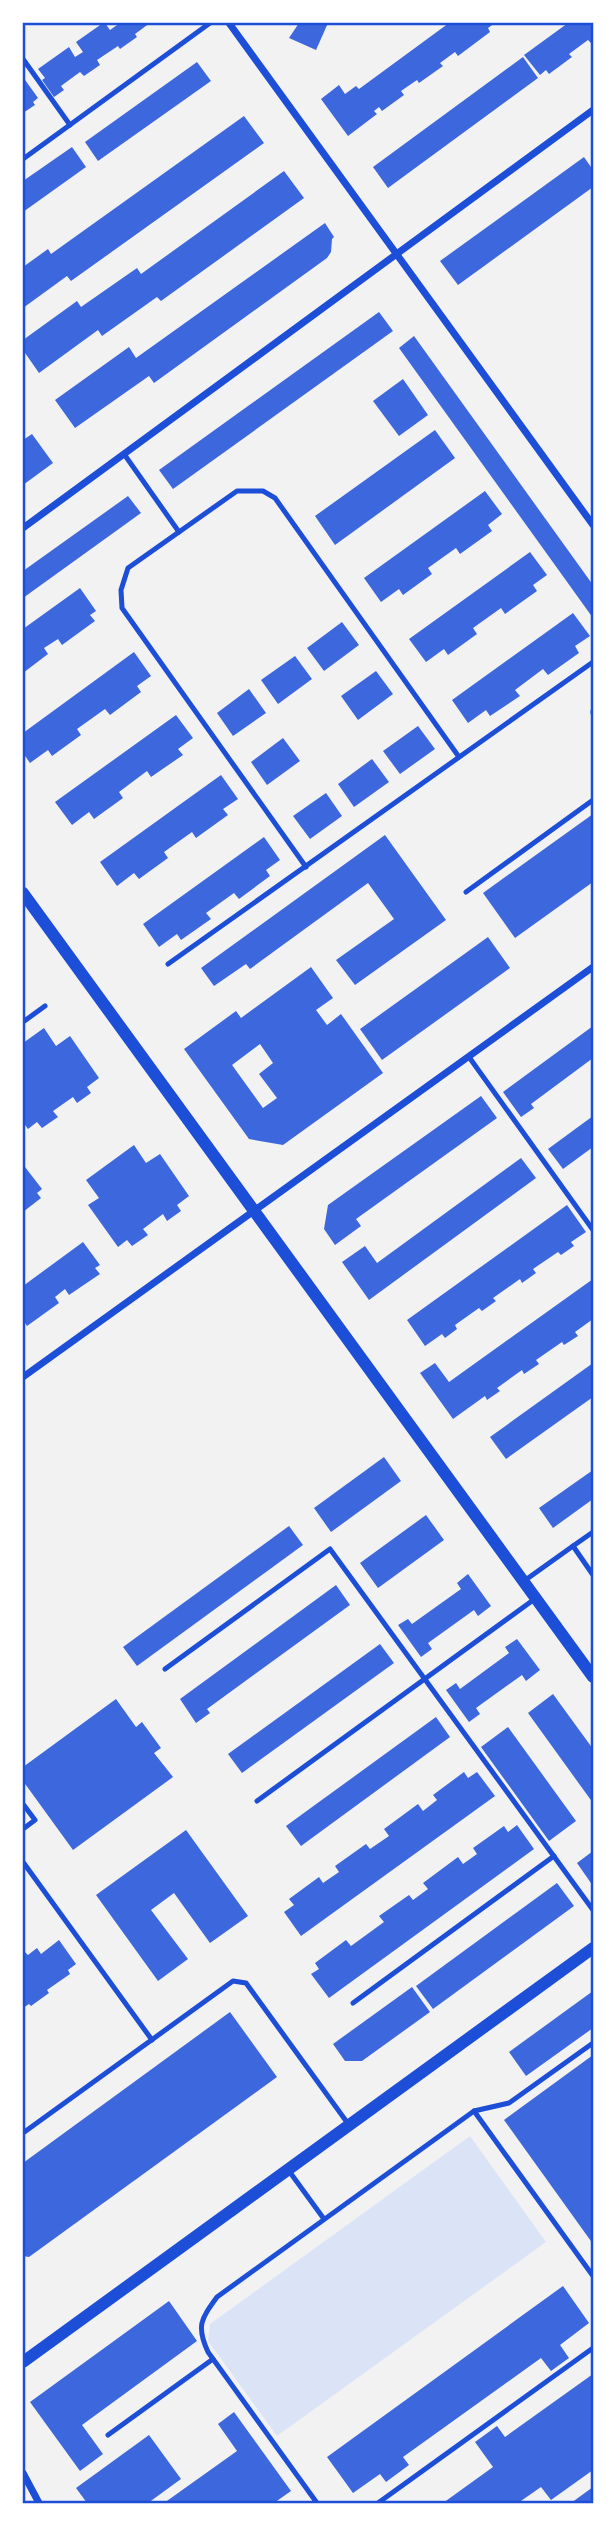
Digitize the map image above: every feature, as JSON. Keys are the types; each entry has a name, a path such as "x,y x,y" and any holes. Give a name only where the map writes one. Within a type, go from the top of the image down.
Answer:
{"street":[{"path":"229,23 593,525"},
{"path":"23,528 593,110"},
{"path":"23,892 593,1677"},
{"path":"23,1377 593,967"},
{"path":"23,2362 593,1948"},
{"path":"23,2473 39,2503"}],"lane":[{"path":"23,159 210,23"},
{"path":"23,59 70,125"},
{"path":"124,454 179,532"},
{"path":"306,866 122,608 121,590 128,568 237,491 263,491 275,498 459,757"},
{"path":"168,964 593,662"},
{"path":"466,892 593,800"},
{"path":"23,1022 45,1006"},
{"path":"469,1057 593,1230"},
{"path":"523,1581 593,1532"},
{"path":"573,1546 593,1575"},
{"path":"165,1669 330,1549 593,1910"},
{"path":"257,1801 536,1598"},
{"path":"23,1804 35,1820 23,1829"},
{"path":"353,2003 554,1856"},
{"path":"23,1862 152,2040"},
{"path":"23,2133 233,1981 246,1983 349,2125"},
{"path":"317,2503 213,2359 200,2334 204,2314 216,2297 474,2111 509,2103 593,2043"},
{"path":"474,2111 593,2276"},
{"path":"288,2169 324,2219"},
{"path":"378,2503 593,2348"},
{"path":"108,2435 213,2359"}],"shaded area":[{"path":"470,2136 546,2242 277,2436 208,2341 210,2324"}],"building":[{"path":"103,23 110,30 120,23 150,23 120,49 118,46 97,60 100,65 84,76 80,72 61,86 64,90 54,97 38,69 69,47 75,57 83,52 76,42"},
{"path":"299,23 328,23 316,50 289,38"},
{"path":"449,23 495,23 488,28 490,32 458,56 455,52 440,63 443,66 419,83 417,80 401,91 404,95 382,111 379,107 374,111 377,114 348,136 321,99 339,85 345,94 356,86 359,89"},
{"path":"568,23 593,23 593,42 588,40 569,54 572,57 549,74 546,70 540,75 524,55"},
{"path":"523,57 538,78 388,188 373,167"},
{"path":"197,62 211,81 98,161 85,142"},
{"path":"23,77 38,98 33,102 35,105 23,113"},
{"path":"244,116 264,143 71,281 67,276 23,308 23,267 48,249 51,254"},
{"path":"72,147 86,167 23,212 23,181"},
{"path":"584,157 593,170 593,187 458,285 440,261"},
{"path":"284,171 304,198 161,301 157,297 102,336 98,330 39,373 23,350 23,340 77,301 81,307 137,268 141,274"},
{"path":"325,223 334,237 327,258 154,383 149,376 75,428 55,400 129,347 136,358"},
{"path":"379,312 393,331 173,489 159,470"},
{"path":"414,336 593,585 593,618 399,348"},
{"path":"403,379 428,415 399,436 373,401"},
{"path":"435,430 455,458 335,545 315,516"},
{"path":"32,434 53,463 23,485 23,440"},
{"path":"485,491 502,514 488,525 492,531 460,554 456,548 428,568 432,574 403,595 399,589 381,602 364,578"},
{"path":"128,496 141,513 23,598 23,571"},
{"path":"530,552 547,575 533,585 537,591 505,614 501,608 473,628 477,634 448,655 444,649 426,662 409,639"},
{"path":"80,588 96,611 90,615 95,621 62,645 58,639 44,648 48,654 23,673 23,629"},
{"path":"573,613 590,636 575,646 579,653 548,675 543,669 515,690 520,696 490,716 486,710 468,723 452,700"},
{"path":"342,622 359,645 324,671 307,648"},
{"path":"134,652 151,676 137,686 141,692 110,715 105,709 77,729 81,735 52,756 48,750 30,763 23,753 23,733"},
{"path":"295,656 312,679 278,704 261,680"},
{"path":"376,671 393,694 358,720 341,696"},
{"path":"249,689 266,713 233,736 217,713"},
{"path":"176,715 193,738 178,749 183,755 151,777 147,771 119,792 123,798 94,819 89,812 72,825 55,802"},
{"path":"418,726 435,749 400,774 383,751"},
{"path":"283,738 300,761 267,785 251,762"},
{"path":"372,759 389,782 354,807 338,784"},
{"path":"221,775 238,799 223,809 228,815 196,838 192,832 164,852 168,858 139,879 134,873 117,886 100,862"},
{"path":"326,793 342,816 310,839 293,816"},
{"path":"593,814 593,882 515,938 483,893"},
{"path":"385,835 446,920 355,985 336,960 394,919 368,883 250,969 246,964 214,986 201,968"},
{"path":"264,837 280,860 266,870 270,876 239,899 234,893 206,913 211,919 181,940 177,934 159,947 143,924"},
{"path":"488,937 510,968 382,1060 360,1029"},
{"path":"311,967 333,998 316,1010 327,1025 341,1014 383,1073 283,1145 249,1139 184,1049 236,1011 241,1018","holes":["260,1044 273,1063 259,1074 277,1098 263,1108 232,1065"]},
{"path":"593,1026 593,1058 531,1104 534,1108 521,1117 503,1092"},
{"path":"44,1028 56,1046 70,1036 99,1078 87,1087 91,1093 77,1103 73,1097 53,1111 58,1117 42,1128 37,1122 28,1129 23,1122 23,1043"},
{"path":"481,1096 497,1118 356,1219 361,1226 335,1245 324,1229 328,1205"},
{"path":"593,1116 593,1147 563,1169 548,1149"},
{"path":"134,1145 146,1163 160,1154 189,1196 177,1205 181,1211 167,1221 163,1214 143,1229 148,1235 132,1246 127,1240 118,1247 88,1205 99,1198 86,1180"},
{"path":"521,1158 536,1178 369,1300 342,1262 365,1246 377,1263"},
{"path":"25,1167 42,1189 37,1193 41,1198 23,1212 23,1168"},
{"path":"567,1205 586,1232 571,1242 574,1246 561,1255 558,1252 533,1269 536,1273 522,1283 520,1279 493,1298 496,1301 482,1311 479,1308 455,1325 457,1329 445,1338 442,1334 425,1346 407,1320"},
{"path":"83,1242 100,1265 95,1268 100,1274 69,1295 65,1289 55,1297 59,1303 27,1326 23,1320 23,1286"},
{"path":"593,1279 593,1319 575,1332 578,1336 564,1345 562,1342 536,1360 539,1364 524,1374 522,1370 497,1388 500,1391 487,1400 485,1396 453,1419 420,1373 435,1363 449,1382"},
{"path":"593,1363 593,1397 506,1459 490,1437"},
{"path":"384,1457 401,1481 331,1532 314,1508"},
{"path":"593,1470 593,1499 553,1528 539,1508"},
{"path":"426,1515 444,1540 378,1588 360,1563"},
{"path":"289,1526 303,1545 137,1666 123,1647"},
{"path":"468,1574 491,1606 478,1616 474,1610 428,1643 432,1649 421,1657 398,1625 408,1619 412,1624 461,1589 457,1583"},
{"path":"336,1585 350,1605 207,1709 210,1713 196,1723 180,1699"},
{"path":"517,1639 540,1670 526,1681 522,1675 476,1708 480,1714 469,1722 446,1690 456,1683 460,1689 509,1653 505,1647"},
{"path":"380,1644 394,1663 242,1773 228,1754"},
{"path":"553,1694 593,1749 593,1803 528,1713"},
{"path":"116,1699 136,1727 142,1722 161,1748 154,1753 173,1777 73,1850 23,1781 23,1767"},
{"path":"436,1717 450,1737 301,1846 286,1826"},
{"path":"508,1727 576,1821 549,1841 481,1747"},
{"path":"464,1772 468,1778 477,1772 495,1796 301,1936 284,1912 294,1905 289,1899 319,1877 323,1883 339,1872 335,1866 366,1844 370,1849 389,1836 384,1829 418,1804 423,1811 437,1800 433,1795"},
{"path":"517,1825 534,1849 329,1998 311,1974 319,1969 315,1963 346,1940 351,1946 384,1922 379,1916 409,1895 413,1900 428,1889 423,1883 458,1857 463,1864 477,1854 473,1848 504,1826 508,1832"},
{"path":"186,1830 248,1916 210,1943 174,1893 151,1910 188,1959 158,1981 96,1895"},
{"path":"593,1851 593,1886 577,1863"},
{"path":"557,1883 574,1906 433,2009 416,1986"},
{"path":"59,1940 76,1964 68,1970 70,1974 47,1990 49,1993 31,2006 29,2004 23,2008 23,1953 28,1955 37,1948 41,1954"},
{"path":"412,1987 430,2012 362,2061 345,2061 333,2044"},
{"path":"593,1991 593,2028 526,2076 509,2052"},
{"path":"230,2012 277,2077 29,2257 23,2256 23,2163"},
{"path":"593,2055 593,2244 504,2120"},
{"path":"563,2286 589,2323 560,2345 569,2358 551,2371 541,2358 403,2457 409,2465 386,2482 380,2474 353,2493 327,2457"},
{"path":"169,2301 197,2341 82,2425 103,2454 80,2471 30,2402"},
{"path":"593,2374 593,2470 551,2500 541,2487 518,2503 443,2503 493,2467 475,2442 497,2426 505,2437"},
{"path":"234,2412 291,2491 274,2503 164,2503 237,2451 218,2424"},
{"path":"149,2435 181,2479 148,2503 87,2503 76,2488"},
{"path":"593,2487 593,2503 571,2503"}]}
